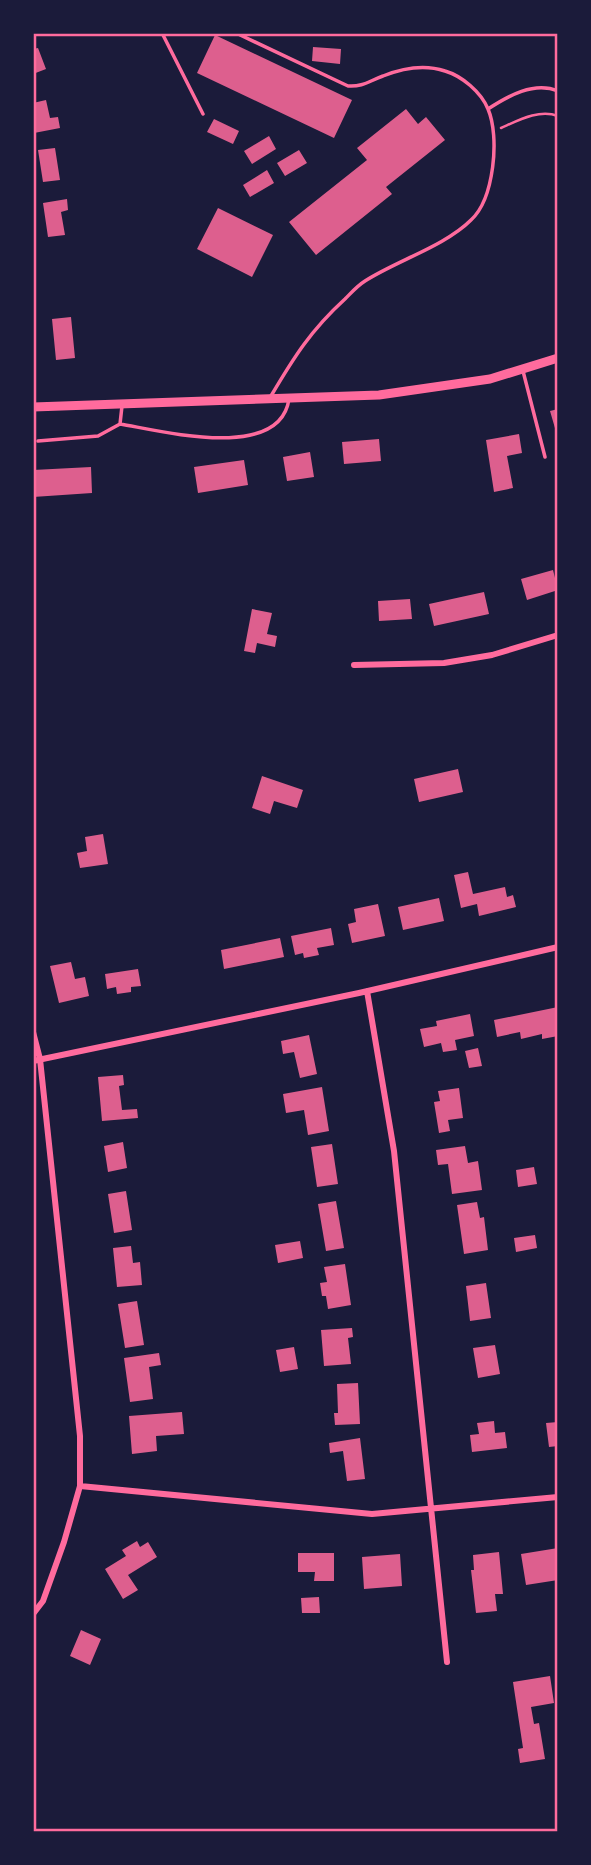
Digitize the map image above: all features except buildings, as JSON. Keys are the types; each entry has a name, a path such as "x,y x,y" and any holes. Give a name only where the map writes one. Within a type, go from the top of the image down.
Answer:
{"main road":[{"path":"33,407 379,395 490,379 558,358"}],"street":[{"path":"354,665 444,663 492,655 558,635"},
{"path":"37,1060 367,992 558,947"},
{"path":"367,992 394,1151 447,1662"},
{"path":"33,1031 80,1436 80,1486 43,1601 33,1614"},
{"path":"80,1486 372,1514 558,1497"}],"lane":[{"path":"162,33 203,114"},
{"path":"236,33 348,86 360,87 382,76 413,66 446,71 475,89 488,109 492,132 493,173 486,200 471,220 439,242 363,282 331,311 300,347 270,398"},
{"path":"488,109 506,97 533,88 558,91"},
{"path":"522,369 545,457"},
{"path":"38,441 98,436 120,424 218,438 251,435 273,429 287,412 289,398"},
{"path":"120,424 123,404"}],"path":[{"path":"492,132 534,115 558,117"}]}
